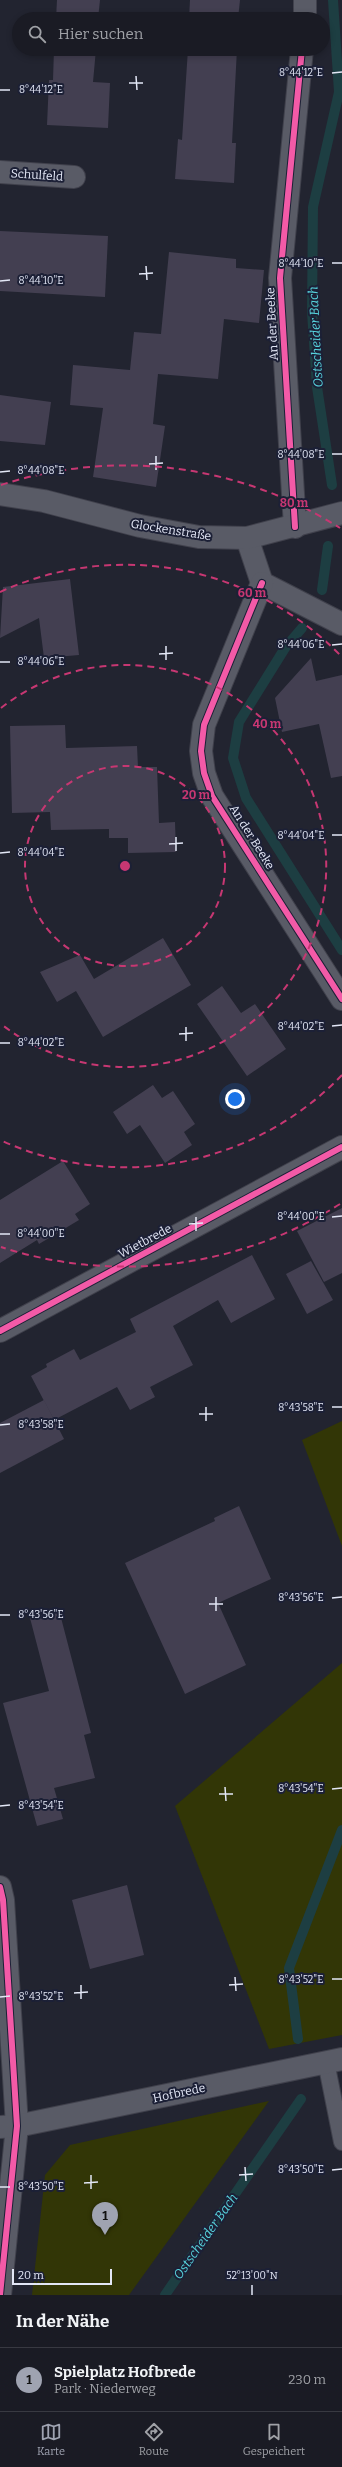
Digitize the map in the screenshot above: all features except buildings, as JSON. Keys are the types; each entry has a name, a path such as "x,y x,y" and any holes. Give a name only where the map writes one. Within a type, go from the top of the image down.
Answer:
{"street":[{"path":"304,12 305,0"},
{"name":"An der Beeke","path":"295,527 280,278 301,56"},
{"name":"Schulfeld","path":"0,172 74,177"},
{"name":"Glockenstraße","path":"0,494 44,501 140,526 199,537 247,538 295,527 342,513"},
{"path":"247,538 262,583 342,624"},
{"name":"An der Beeke","path":"262,583 204,725 201,751 204,773 212,796 342,999"},
{"name":"Wietbrede","path":"0,1331 342,1147"},
{"path":"0,1887 3,1900 8,2127 0,2295"},
{"name":"Hofbrede","path":"8,2127 334,2060"}],"lane":[{"path":"334,2060 342,2142"}],"green space":[{"path":"342,1421 342,1546 302,1440"},
{"path":"342,1663 342,2035 269,2049 175,1806"},
{"path":"269,2101 129,2295 32,2295 45,2175 70,2145"}],"waterway":[{"name":"Ostscheider Bach","path":"332,485 317,387 312,312 313,207 339,92 333,0"},
{"name":"Ostscheider Bach","path":"322,590 328,546"},
{"name":"Ostscheider Bach","path":"302,628 285,648 239,722 233,758 246,798 342,950"},
{"name":"Ostscheider Bach","path":"298,2039 289,1968 342,1830"},
{"name":"Ostscheider Bach","path":"165,2295 301,2099"}],"cycle path":[{"path":"295,527 280,278 301,56"},
{"path":"262,583 204,725 201,751 204,773 212,796 342,999"},
{"path":"0,1331 342,1147"},
{"path":"0,1887 3,1900 17,2126 0,2295"}],"place":[{"name":"Spielplatz Hofbrede","path":"105,2235"}]}
